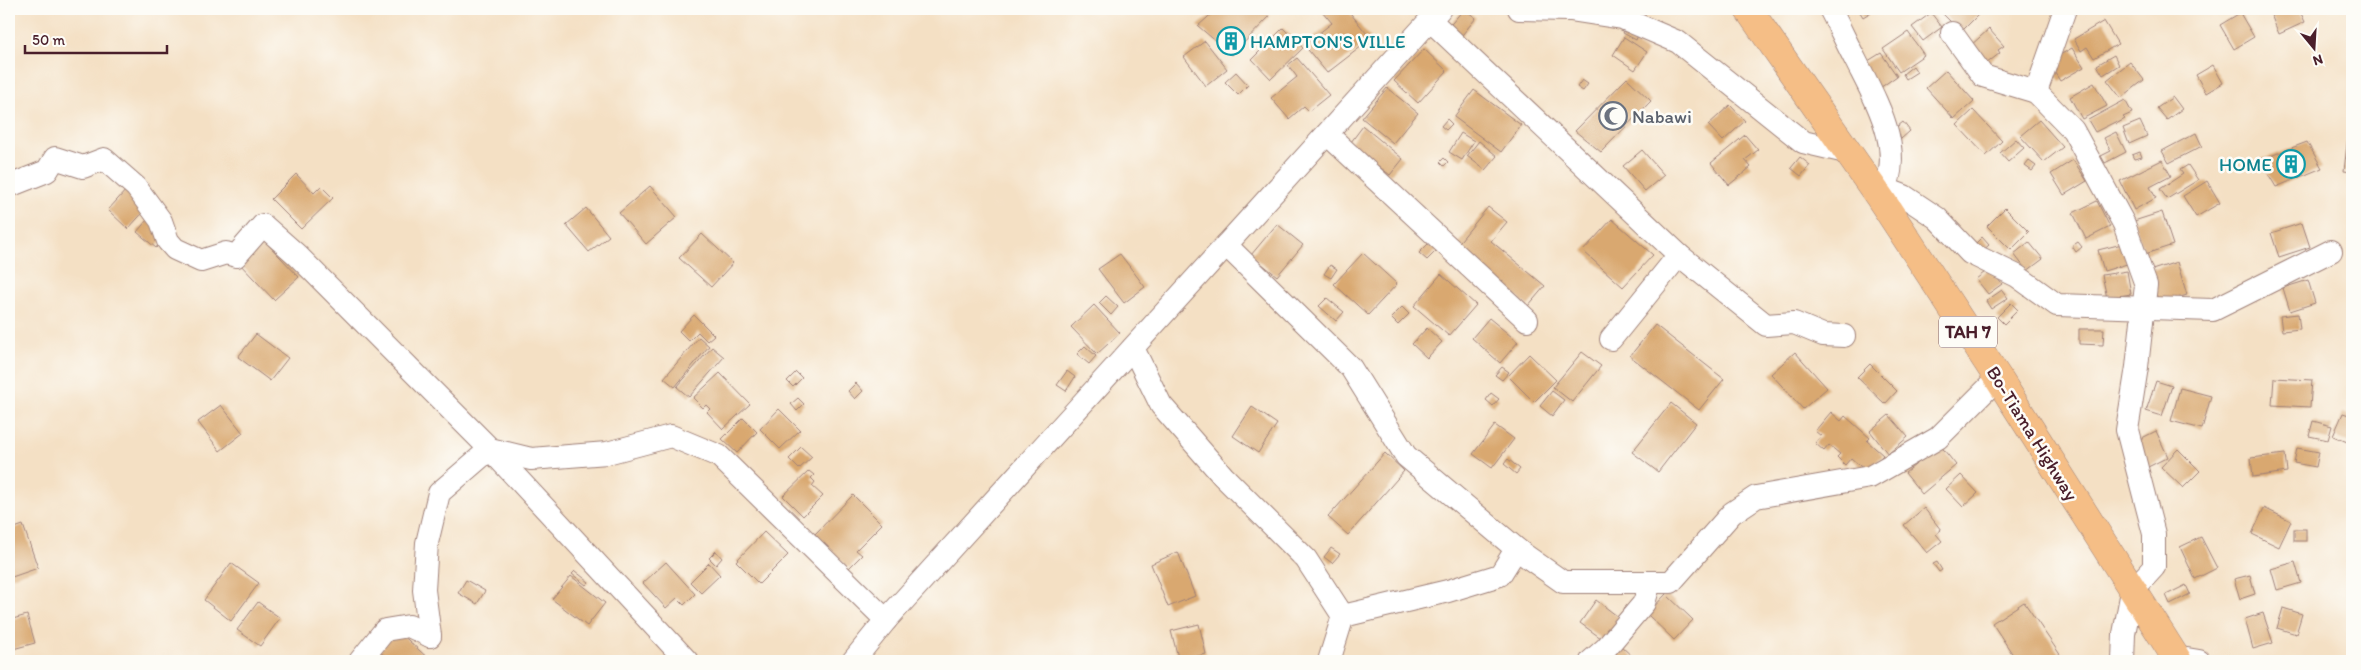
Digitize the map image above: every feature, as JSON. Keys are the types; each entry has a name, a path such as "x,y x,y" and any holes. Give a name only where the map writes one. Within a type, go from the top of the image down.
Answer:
{"highway":[{"name":"Bo-Tiama Highway","path":"1748,9 1850,152 1883,193 2132,590 2184,660"}],"street":[{"path":"1519,9 1570,10 1622,18 1678,42 1803,142 1850,152"},
{"path":"1830,9 1882,112 1892,161 1883,193 1904,196 1938,218 1970,253 2017,276 2057,305 2213,310 2331,251"},
{"path":"2036,92 2065,9"},
{"path":"853,661 886,620 1435,14 1679,255 1766,325 1794,323 1824,335 1844,336"},
{"path":"1952,33 1983,76 2036,92 2073,130 2124,224 2146,285 2137,367 2127,430 2154,534 2154,567 2132,590 2124,634 2123,661"},
{"path":"1327,134 1527,320"},
{"path":"9,186 47,171 55,158 83,167 104,159 136,186 161,221 168,241 175,248 201,261 226,253 236,256 263,225 297,255 490,449 687,661"},
{"path":"1226,245 1351,368 1406,456 1519,551 1563,582 1671,582 1732,513 1756,497 1870,477 1938,438 1998,378"},
{"path":"1611,339 1679,255"},
{"path":"1133,348 1161,405 1223,476 1306,560 1343,616"},
{"path":"490,449 531,459 607,453 671,436 719,456 886,620"},
{"path":"360,661 385,630 409,626 430,636 424,590 427,542 439,493 490,449"},
{"path":"1343,616 1448,591 1500,575 1515,551 1519,551"},
{"path":"1591,661 1606,648 1644,603 1650,582"},
{"path":"1329,661 1343,616"}],"building":[{"name":"HAMPTON'S VILLE","path":"1217,9 1263,9 1270,16 1232,55 1198,26"},
{"path":"1325,9 1347,9 1371,39 1327,73 1304,45 1332,23 1322,11"},
{"path":"1464,9 1476,18 1458,40 1446,30"},
{"path":"1858,9 1876,9 1863,17"},
{"path":"1938,9 1978,9 1981,12 1961,32"},
{"path":"2299,9 2305,22 2279,34 2269,10"},
{"path":"1931,13 1942,27 1923,41 1912,27"},
{"path":"2240,13 2254,37 2234,49 2220,25"},
{"path":"2104,21 2118,44 2094,58 2087,47 2081,51 2074,39"},
{"path":"1626,27 1639,33 1636,40 1623,33"},
{"path":"1283,28 1303,48 1271,79 1252,59"},
{"path":"1989,29 2004,46 1998,50 2000,53 1986,64 1970,46"},
{"path":"1908,32 1924,55 1899,72 1883,49"},
{"path":"1624,37 1647,52 1635,70 1613,55"},
{"path":"1205,41 1227,69 1206,86 1184,57"},
{"path":"2072,48 2084,67 2060,81 2048,62"},
{"path":"1424,49 1447,71 1418,103 1394,81"},
{"path":"1881,53 1897,76 1877,90 1860,66"},
{"path":"2114,55 2119,65 2103,75 2097,65"},
{"path":"1297,58 1329,95 1309,111 1304,106 1289,119 1271,98 1297,77 1288,65"},
{"path":"2130,62 2144,80 2121,98 2107,80"},
{"path":"2213,65 2223,83 2206,93 2196,75"},
{"path":"1913,66 1917,72 1906,79 1903,74"},
{"path":"1946,70 1974,101 1954,119 1926,88"},
{"path":"1236,72 1248,85 1238,95 1225,82"},
{"name":"Nabawi","path":"1627,78 1651,101 1601,152 1575,131"},
{"path":"1582,80 1588,84 1583,91 1577,87"},
{"path":"2094,83 2107,106 2082,119 2070,97"},
{"path":"1387,88 1418,113 1393,143 1362,118"},
{"path":"1474,90 1521,125 1501,152 1454,117"},
{"path":"2173,97 2182,109 2167,120 2157,108"},
{"path":"2125,100 2132,113 2123,117 2125,119 2116,124 2115,122 2095,132 2088,120"},
{"path":"1730,105 1745,121 1723,141 1708,125"},
{"path":"1973,110 2002,141 1986,156 1957,125"},
{"path":"1447,119 1452,124 1446,130 1441,126"},
{"path":"2039,120 2063,147 2044,162 2020,136"},
{"path":"2140,121 2147,136 2129,144 2123,128"},
{"path":"1903,122 1910,131 1901,139 1893,130"},
{"path":"1363,126 1403,159 1390,175 1373,162 1371,165 1359,154 1362,151 1351,142"},
{"path":"2349,126 2352,126 2352,172 2344,171"},
{"path":"2116,132 2126,152 2105,163 2101,156 2111,151 2104,138"},
{"path":"1461,133 1474,141 1462,160 1449,152"},
{"path":"2196,133 2202,146 2169,163 2162,151"},
{"path":"1745,135 1758,150 1745,160 1751,167 1729,185 1711,163"},
{"path":"2016,139 2024,148 2008,162 2000,153"},
{"path":"1479,141 1497,156 1485,170 1467,156"},
{"name":"HOME","path":"2307,142 2322,168 2276,187 2260,160"},
{"path":"1642,150 1664,175 1645,191 1623,166"},
{"path":"2140,152 2142,157 2134,159 2132,155"},
{"path":"1800,157 1810,165 1801,176 1791,168"},
{"path":"1444,158 1448,162 1444,166 1440,162"},
{"path":"2073,160 2087,181 2064,195 2051,174"},
{"path":"2162,160 2171,176 2150,187 2156,198 2134,210 2120,181"},
{"path":"2029,161 2036,166 2032,171 2025,166"},
{"path":"2188,165 2198,180 2167,199 2160,189 2183,174 2180,170"},
{"path":"296,174 314,193 321,186 333,198 301,229 271,199"},
{"path":"2207,181 2220,203 2196,217 2183,196"},
{"path":"650,186 677,217 646,244 619,213"},
{"path":"127,189 147,208 128,229 108,210"},
{"path":"2097,201 2110,227 2086,239 2073,213"},
{"path":"1488,207 1507,222 1491,241 1545,286 1528,306 1456,246"},
{"path":"586,208 609,236 589,252 566,225"},
{"path":"2005,208 2029,232 2011,250 1987,226"},
{"path":"2162,212 2173,245 2145,254 2134,221"},
{"path":"1612,219 1653,255 1623,287 1583,251"},
{"path":"147,220 165,236 156,248 137,232"},
{"path":"2302,223 2310,247 2279,257 2271,233"},
{"path":"1277,224 1303,245 1277,276 1251,255"},
{"path":"702,234 733,263 711,287 679,258"},
{"path":"1982,237 1989,245 1981,252 1974,245"},
{"path":"262,238 299,277 274,300 237,261"},
{"path":"1430,242 1438,249 1427,260 1419,253"},
{"path":"2029,242 2043,259 2027,271 2014,254"},
{"path":"2078,242 2082,247 2076,252 2072,246"},
{"path":"2122,244 2127,264 2104,271 2098,250"},
{"path":"1363,253 1397,284 1368,315 1334,284"},
{"path":"1120,254 1145,287 1124,303 1098,269"},
{"path":"2177,262 2187,295 2159,303 2149,271"},
{"path":"1330,265 1337,269 1331,278 1324,274"},
{"path":"1989,269 2002,284 1988,294 1976,279"},
{"path":"2127,271 2131,294 2107,298 2102,275"},
{"path":"1441,274 1476,305 1449,336 1414,306"},
{"path":"2308,280 2315,303 2290,311 2283,288"},
{"path":"2002,290 2008,298 1991,309 1986,301"},
{"path":"1106,296 1118,307 1111,315 1099,303"},
{"path":"1327,298 1344,312 1336,321 1319,306"},
{"path":"2011,303 2018,310 2004,324 1997,317"},
{"path":"1094,305 1120,333 1097,354 1071,327"},
{"path":"1402,307 1409,314 1398,325 1391,318"},
{"path":"2298,314 2300,329 2282,331 2280,316"},
{"path":"694,315 714,335 707,341 698,332 689,341 679,331"},
{"path":"1489,318 1518,342 1500,363 1472,338"},
{"path":"1655,325 1724,379 1699,410 1630,356"},
{"path":"1427,328 1442,342 1427,358 1412,344"},
{"path":"2079,329 2104,329 2103,345 2079,344"},
{"path":"256,334 288,358 270,381 238,357"},
{"path":"699,337 709,346 675,387 664,378"},
{"path":"1085,346 1096,356 1089,364 1077,354"},
{"path":"712,347 724,357 689,397 677,387"},
{"path":"1582,352 1601,366 1572,402 1553,387"},
{"path":"1795,352 1827,388 1803,409 1771,374"},
{"path":"1529,354 1556,380 1534,402 1508,376"},
{"path":"1870,364 1897,391 1885,404 1857,377"},
{"path":"1502,367 1509,372 1502,380 1495,375"},
{"path":"1067,371 1075,377 1066,391 1057,385"},
{"path":"796,372 802,378 793,387 787,381"},
{"path":"720,373 750,404 723,429 707,412 710,409 706,405 703,408 693,398"},
{"path":"2274,378 2312,380 2310,407 2272,405"},
{"path":"2156,381 2172,386 2162,416 2146,411"},
{"path":"856,383 863,391 855,399 848,391"},
{"path":"2180,388 2211,396 2202,429 2171,421"},
{"path":"1552,391 1564,400 1552,416 1540,406"},
{"path":"1491,393 1499,399 1493,406 1486,400"},
{"path":"798,398 804,404 797,411 791,404"},
{"path":"1671,403 1696,423 1658,472 1632,452"},
{"path":"221,405 243,433 220,451 198,422"},
{"path":"1252,407 1277,424 1258,453 1233,436"},
{"path":"779,409 800,430 780,449 760,429"},
{"path":"1831,412 1841,421 1845,416 1870,438 1867,441 1883,455 1867,472 1851,458 1845,465 1837,457 1840,454 1829,445 1824,451 1815,443 1821,436 1815,431"},
{"path":"2343,413 2352,416 2352,444 2333,436"},
{"path":"1889,415 1908,437 1888,454 1870,431"},
{"path":"743,418 757,432 737,453 722,439"},
{"path":"2313,421 2332,426 2328,440 2309,436"},
{"path":"1495,425 1514,439 1492,468 1473,454"},
{"path":"2156,431 2168,457 2148,467 2136,441"},
{"path":"1940,445 1956,465 1922,494 1905,473"},
{"path":"801,447 812,457 799,469 789,459"},
{"path":"2297,448 2319,452 2316,467 2294,463"},
{"path":"2178,449 2200,471 2183,488 2161,467"},
{"path":"1385,453 1404,471 1348,535 1328,517"},
{"path":"2285,454 2287,472 2253,477 2251,458"},
{"path":"1508,459 1520,469 1516,474 1504,464"},
{"path":"809,471 814,475 811,478 815,482 812,486 823,496 803,516 783,496"},
{"path":"1961,475 1978,493 1963,507 1946,489"},
{"path":"853,495 882,524 856,550 862,555 849,568 815,534"},
{"path":"1924,508 1941,530 1936,534 1942,541 1927,553 1904,525"},
{"path":"2264,508 2291,521 2279,547 2252,534"},
{"path":"23,525 38,568 9,578 9,530"},
{"path":"2294,529 2306,529 2306,541 2294,541"},
{"path":"764,532 788,555 759,584 736,561"},
{"path":"2201,537 2217,568 2195,579 2180,547"},
{"path":"1331,548 1340,554 1332,563 1324,557"},
{"path":"716,551 722,558 716,565 709,558"},
{"path":"1178,552 1195,596 1168,607 1151,564"},
{"path":"666,562 695,594 684,605 677,598 666,608 643,583"},
{"path":"1937,562 1942,570 1939,572 1933,564"},
{"path":"2295,562 2301,583 2277,590 2271,569"},
{"path":"231,563 259,583 231,621 204,600"},
{"path":"709,563 720,575 701,593 690,582"},
{"path":"575,571 589,582 586,585 572,574"},
{"path":"2250,575 2255,594 2240,599 2234,579"},
{"path":"571,576 605,603 587,626 552,599"},
{"path":"466,580 485,591 477,604 458,593"},
{"path":"2186,585 2190,594 2170,604 2166,595"},
{"path":"1666,594 1693,620 1674,640 1647,614"},
{"path":"1596,600 1621,619 1605,641 1580,623"},
{"path":"258,602 280,618 260,646 237,630"},
{"path":"2024,602 2061,656 2053,661 2017,661 1992,623"},
{"path":"2283,608 2302,614 2296,634 2277,628"},
{"path":"2263,613 2273,643 2253,649 2245,619"},
{"path":"27,615 35,643 13,649 9,633 9,620"},
{"path":"1199,624 1206,654 1179,661 1171,631"},
{"path":"397,630 431,661 391,661 379,651"},
{"path":"1620,645 1637,661 1605,661"}],"place":[{"name":"HAMPTON'S VILLE","path":"1231,41"},
{"name":"Nabawi","path":"1613,116"},
{"name":"HOME","path":"2291,164"}]}
